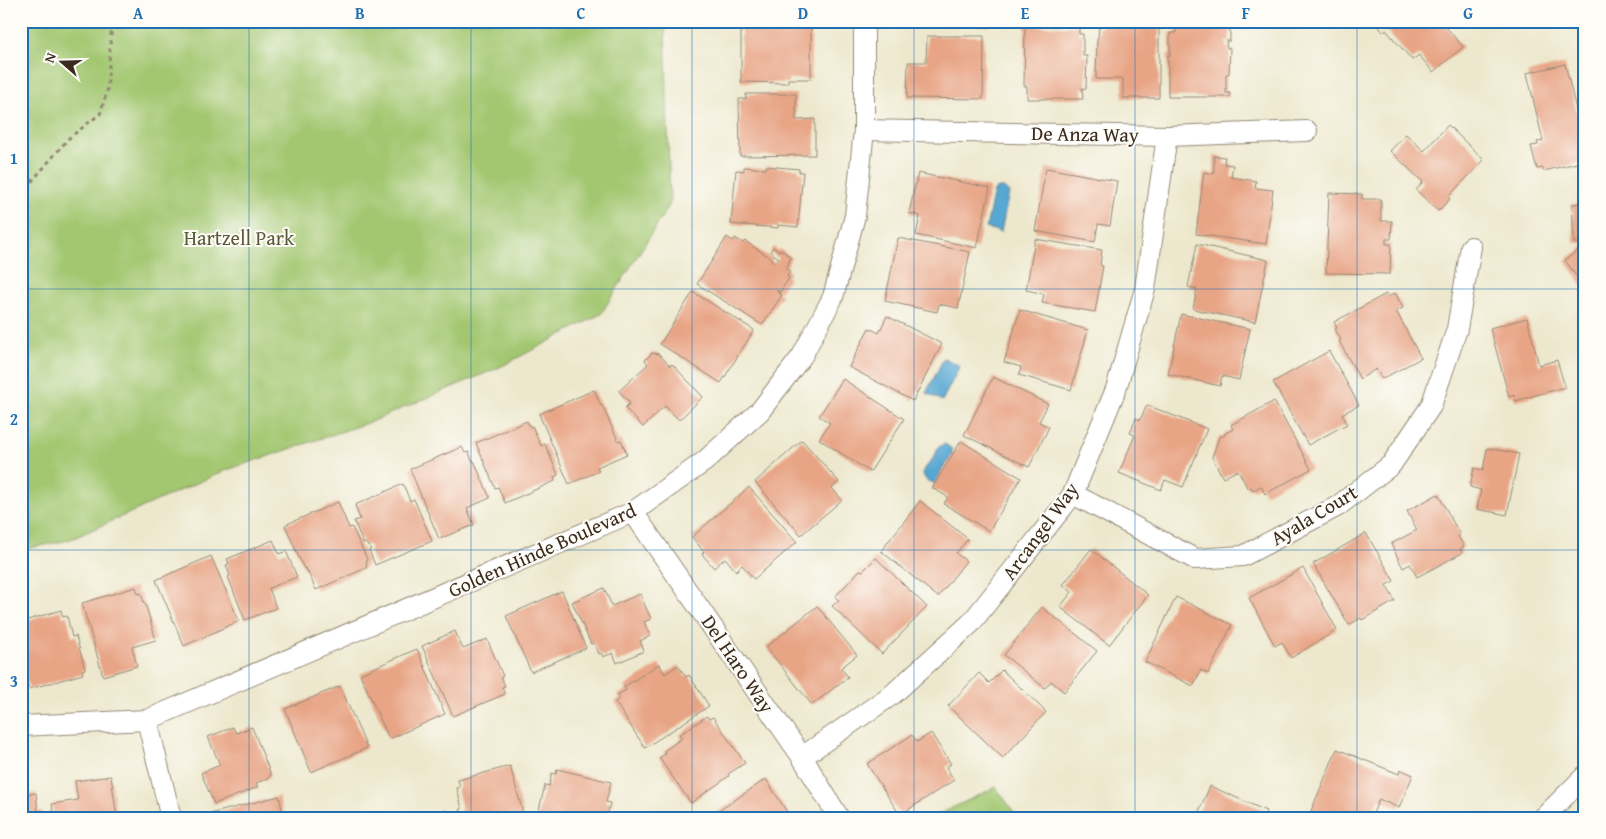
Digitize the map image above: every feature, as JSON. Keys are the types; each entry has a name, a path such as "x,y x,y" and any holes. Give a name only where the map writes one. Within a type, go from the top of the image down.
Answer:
{"street":[{"name":"Golden Hinde Boulevard","path":"21,726 146,720 633,512 705,461 760,412 802,356 833,297 855,216 864,130 864,21"},
{"name":"De Anza Way","path":"864,130 1167,136 1307,132"},
{"name":"Arcangel Way","path":"802,757 893,694 971,623 1073,494 1116,389 1145,289 1167,136"},
{"name":"Ayala Court","path":"1073,494 1195,559 1244,556 1338,506 1392,465 1431,406 1458,329 1471,247"},
{"name":"Del Haro Way","path":"633,512 802,757 839,818"},
{"path":"146,720 171,818"},
{"path":"1543,818 1585,776"}],"path":[{"path":"21,194 69,138 100,114 107,92 112,21"}],"green space":[{"name":"Hartzell Park","path":"21,21 665,21 670,204 601,314 500,367 370,422 224,471 69,540 21,550"},
{"path":"996,787 1018,818 931,818"}],"water":[{"path":"998,188 1004,188 1009,193 1001,232 986,228 994,191"},
{"path":"944,358 960,366 942,401 926,393"},
{"path":"945,444 952,449 952,457 943,467 939,479 935,483 930,482 926,480 923,471 935,456 938,447"}],"building":[{"path":"769,21 803,21 803,24 811,24 811,79 788,79 788,83 741,82 741,27 747,28 747,24 769,24"},
{"path":"906,21 991,21 991,26 906,26"},
{"path":"1102,21 1159,23 1159,98 1123,98 1123,79 1096,79 1097,38 1099,27 1102,27"},
{"path":"1374,21 1441,21 1463,47 1433,72 1419,55 1412,60 1386,30 1383,32"},
{"path":"1176,25 1230,25 1230,41 1226,41 1227,48 1230,48 1229,74 1226,74 1226,93 1230,93 1230,97 1168,97 1170,33 1176,33"},
{"path":"1025,26 1079,26 1079,34 1083,34 1083,56 1087,56 1086,89 1082,88 1083,99 1027,99 1027,86 1024,86"},
{"path":"927,36 984,36 983,99 907,98 908,62 926,62"},
{"path":"1565,64 1585,147 1585,161 1544,171 1543,168 1537,169 1531,146 1538,145 1537,142 1543,141 1527,73"},
{"path":"746,94 796,94 796,120 815,119 815,155 740,156 739,99 746,99"},
{"path":"1448,125 1484,160 1448,197 1450,199 1438,211 1416,190 1423,182 1390,151 1406,134 1424,151"},
{"path":"1214,156 1225,157 1224,164 1233,165 1231,177 1256,181 1255,188 1273,190 1266,244 1196,234 1204,172 1214,174"},
{"path":"766,166 799,169 799,172 803,172 798,227 778,225 778,228 731,224 736,170 744,171 744,167 766,169"},
{"path":"1046,168 1117,181 1110,226 1098,224 1095,242 1035,231"},
{"path":"918,173 990,188 977,248 916,235 920,216 909,213"},
{"path":"1329,193 1362,194 1362,199 1381,199 1381,221 1392,221 1391,239 1386,239 1386,244 1391,244 1390,274 1326,273"},
{"path":"1585,203 1585,243 1574,243 1572,204"},
{"path":"727,237 733,241 735,238 743,243 745,241 775,263 779,258 770,252 773,247 779,251 780,249 791,257 786,269 790,272 787,276 789,278 780,292 777,290 782,295 762,325 697,284"},
{"path":"898,238 970,252 958,308 939,304 937,312 885,301"},
{"path":"1035,239 1102,250 1100,265 1103,266 1095,312 1042,303 1044,294 1026,290"},
{"path":"1197,244 1268,260 1255,322 1193,309 1197,289 1188,287"},
{"path":"1585,246 1585,289 1565,260"},
{"path":"693,292 754,330 721,383 660,344"},
{"path":"1395,293 1403,308 1396,311 1421,358 1382,379 1376,369 1360,379 1339,341 1341,340 1335,329 1337,328 1334,322 1386,294 1388,297"},
{"path":"1020,310 1088,330 1071,390 1019,375 1021,367 1004,362"},
{"path":"1181,314 1250,329 1239,380 1222,376 1220,386 1168,374"},
{"path":"887,316 942,344 913,401 849,367 869,328 879,333"},
{"path":"1527,318 1539,365 1557,360 1565,387 1515,401 1514,395 1509,397 1490,328"},
{"path":"1329,351 1359,405 1342,414 1347,424 1308,445 1273,382"},
{"path":"652,353 659,354 670,366 672,364 703,397 679,420 665,406 643,427 625,408 630,403 619,391 648,364 645,360"},
{"path":"993,377 1048,404 1039,422 1049,427 1029,467 964,435"},
{"path":"843,379 904,419 870,472 819,439 830,423 819,416"},
{"path":"594,390 618,441 621,440 627,454 597,467 599,471 569,484 539,414"},
{"path":"1274,401 1311,469 1265,494 1261,486 1253,490 1251,487 1248,489 1238,470 1223,478 1212,457 1219,437 1233,429 1231,425"},
{"path":"1147,405 1207,429 1183,487 1165,480 1161,490 1119,473 1135,435 1130,433 1136,418 1140,420"},
{"path":"527,421 530,427 532,426 541,446 545,444 558,475 554,477 555,481 505,503 498,487 495,488 476,443"},
{"path":"802,440 839,482 832,488 842,500 801,535 755,482"},
{"path":"961,441 1021,478 989,531 944,504 948,497 932,488"},
{"path":"462,447 465,453 469,452 472,461 474,461 490,498 467,508 474,525 439,539 410,469"},
{"path":"1487,448 1519,454 1507,515 1477,509 1481,490 1470,487 1474,468 1483,470"},
{"path":"403,484 410,501 414,499 432,541 375,565 369,550 371,549 369,545 363,543 354,521 360,519 355,505"},
{"path":"749,487 797,542 754,579 742,565 736,571 725,558 714,568 702,554 704,552 692,537"},
{"path":"1438,494 1460,535 1458,536 1464,547 1460,549 1462,553 1417,577 1410,564 1403,568 1391,544 1417,530 1407,511"},
{"path":"920,501 968,539 956,553 966,561 938,597 881,551"},
{"path":"338,502 349,528 352,527 367,559 366,568 316,590 306,568 304,569 285,525"},
{"path":"1366,533 1394,581 1386,585 1395,601 1362,620 1361,618 1349,625 1313,564"},
{"path":"273,540 279,554 286,551 297,577 269,588 276,608 245,620 228,577 230,576 226,565 229,564 227,559"},
{"path":"1091,549 1148,595 1109,645 1060,607 1072,592 1063,585"},
{"path":"211,556 239,621 184,646 156,580"},
{"path":"876,558 927,607 882,654 832,606 839,600 835,597 860,570 863,571"},
{"path":"1303,568 1337,630 1291,658 1282,642 1275,646 1249,598"},
{"path":"136,587 138,594 141,593 145,603 156,640 132,647 137,666 103,676 82,603"},
{"path":"604,588 612,606 640,594 651,619 644,622 650,636 640,641 644,651 617,663 613,653 603,657 601,653 599,654 594,643 591,644 572,602"},
{"path":"562,591 586,648 531,672 506,616"},
{"path":"1176,597 1232,625 1208,674 1201,670 1193,686 1145,662"},
{"path":"817,606 857,655 841,668 848,677 812,705 766,647"},
{"path":"1042,607 1097,651 1064,692 1051,681 1045,688 1004,655"},
{"path":"61,610 63,617 67,616 72,637 76,636 85,669 82,670 83,674 29,689 24,671 21,672 21,622"},
{"path":"455,631 463,649 487,639 503,676 501,677 505,686 502,687 505,694 453,716 422,646"},
{"path":"417,649 445,714 389,739 360,674"},
{"path":"659,664 665,674 678,665 686,677 689,675 709,706 645,748 615,702 620,698 617,695 626,690 624,687"},
{"path":"1002,670 1046,712 1003,758 948,706 979,673 989,683"},
{"path":"340,686 367,748 311,772 285,709"},
{"path":"707,716 709,719 713,717 745,763 691,803 659,758 665,754 664,751 682,738 679,735"},
{"path":"233,727 236,733 252,727 271,775 267,779 256,783 258,787 214,804 201,773 220,765 208,737"},
{"path":"931,733 951,764 946,767 954,780 900,815 867,764 912,735 917,742"},
{"path":"1337,749 1399,774 1400,769 1413,775 1399,808 1379,799 1371,818 1308,818"},
{"path":"510,766 523,813 521,813 522,818 462,818 457,788 460,787 458,780"},
{"path":"557,769 611,782 606,802 610,803 607,818 537,818 545,785 549,786 552,773 556,774"},
{"path":"111,776 117,818 54,818 52,804 78,800 75,781"},
{"path":"766,779 791,818 713,818 714,814"},
{"path":"1210,786 1266,811 1263,818 1196,818"},
{"path":"36,793 38,811 42,811 43,818 21,818 21,795"},
{"path":"279,796 284,818 211,818 210,814"},
{"path":"447,810 448,816 452,815 453,818 419,818"}]}
